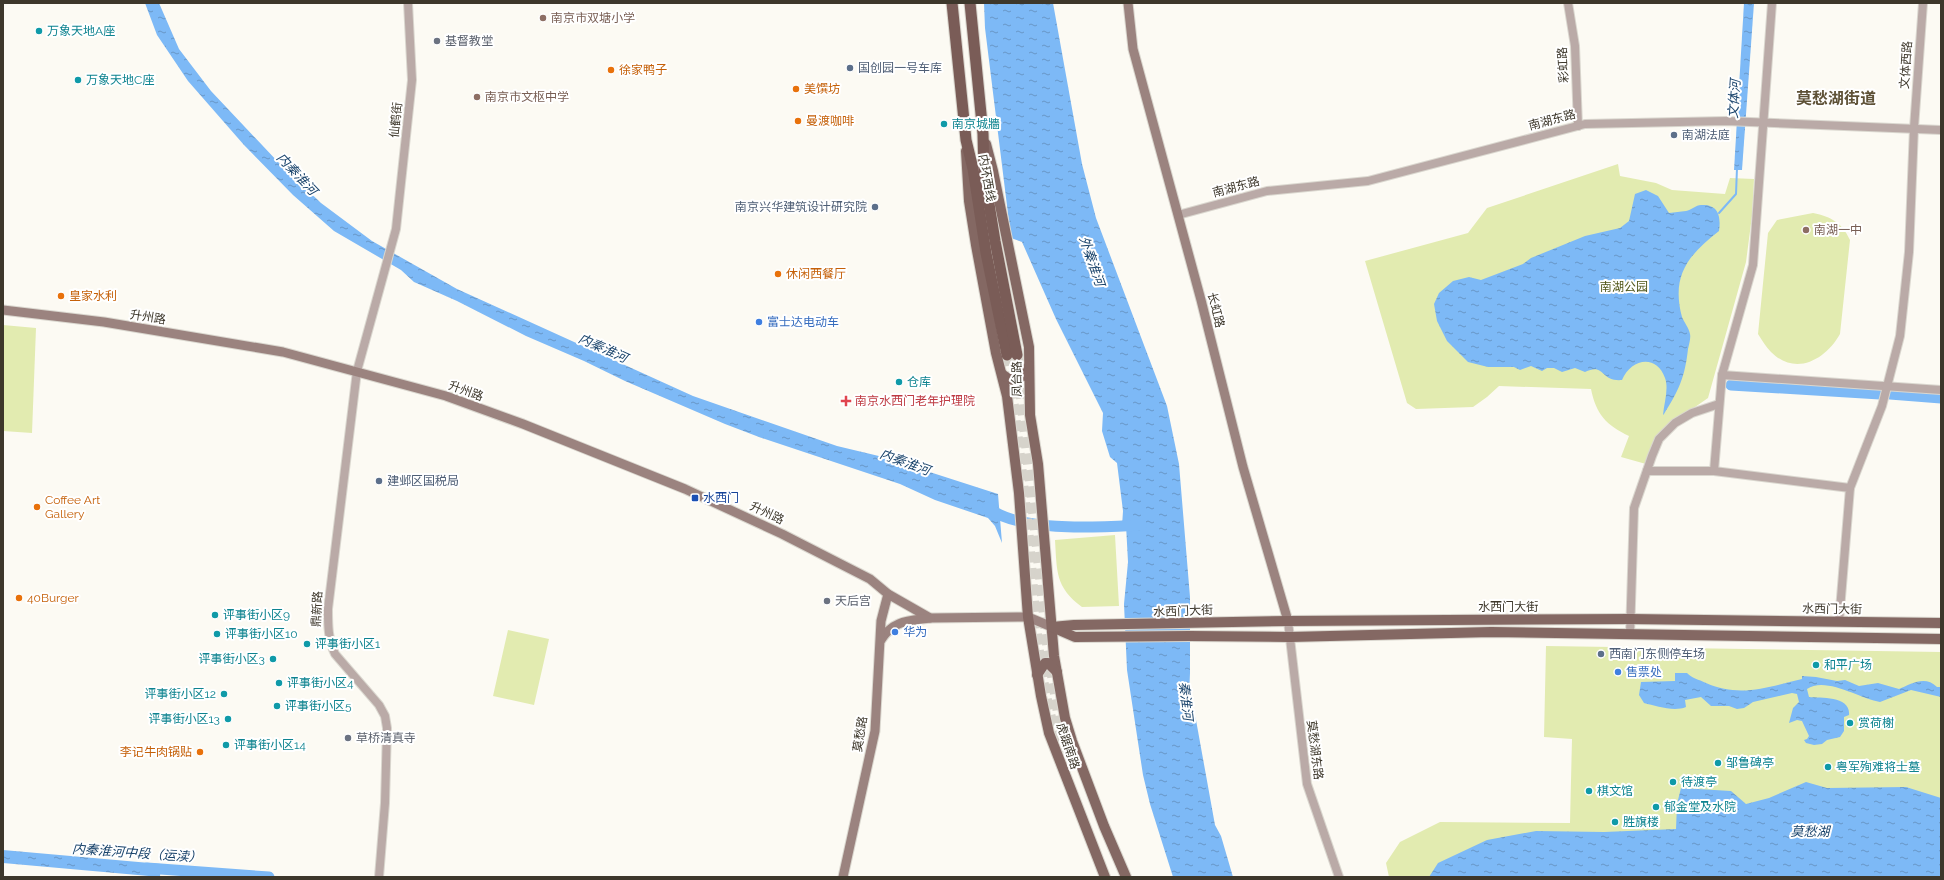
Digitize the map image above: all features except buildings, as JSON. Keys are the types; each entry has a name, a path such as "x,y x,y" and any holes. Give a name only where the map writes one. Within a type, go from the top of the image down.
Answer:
{"highway":[{"name":"内环西线","path":"952,3 966,140 1012,355 984,173 983,134 970,3"}],"main road":[{"name":"长虹路","path":"1128,3 1133,49 1243,466 1288,621"},
{"name":"凤台路","path":"983,134 993,171 1029,347 1030,415 1041,492 1052,627"},
{"name":"凤台路","path":"966,140 966,169 970,208 996,353 1007,396 1019,493 1028,617"},
{"name":"升州路","path":"3,310 104,322 283,352 446,396 685,489 782,534 870,578 888,594"},
{"path":"1002,374 1007,378 1018,379 1024,376 1030,365"},
{"path":"888,594 930,618"},
{"name":"莫愁路","path":"842,877 875,731 881,621 888,594"},
{"path":"880,641 886,632 894,625 906,621 930,618 1028,617 1052,627"},
{"name":"虎踞南路","path":"1028,617 1037,675 1049,733 1106,877"},
{"name":"水西门大街","path":"1052,627 1074,625 1288,621 1630,619 1941,623"},
{"name":"水西门大街","path":"1052,627 1075,638 1190,636 1290,637 1491,632 1941,639"},
{"name":"虎踞南路","path":"1052,627 1057,672 1065,718 1072,741 1104,826 1126,877"},
{"path":"1037,675 1045,663 1048,663 1057,672"}],"street":[{"name":"仙鹤街","path":"357,372 393,240 412,80 408,3"},
{"name":"彩虹路","path":"1568,3 1575,46 1578,126"},
{"path":"1714,471 1722,375 1753,265 1772,3"},
{"name":"文体西路","path":"1840,622 1850,488 1882,406 1900,336 1909,252 1914,128 1923,3"},
{"name":"南湖东路","path":"1178,215 1267,191 1368,181 1584,124 1726,121 1941,130"},
{"name":"鼎新路","path":"357,372 328,609 328,632 331,646 335,654 379,705 385,716 387,728 385,803 379,877"},
{"path":"1722,375 1941,390"},
{"path":"1630,635 1634,508 1652,456 1659,439 1675,423 1692,413 1719,404"},
{"path":"1647,471 1714,471 1850,488"},
{"name":"莫愁湖东路","path":"1288,621 1307,784 1338,877"}],"green space":[{"name":"南湖公园","path":"1618,164 1620,176 1656,183 1672,190 1725,194 1730,178 1754,179 1752,216 1746,262 1708,398 1672,423 1646,464 1621,457 1629,436 1614,428 1603,418 1593,398 1591,389 1499,386 1473,407 1416,409 1407,403 1365,261 1468,233 1487,208"},
{"path":"1813,213 1836,222 1844,229 1850,240 1840,334 1827,351 1819,357 1810,362 1800,364 1790,363 1771,352 1758,334 1768,233 1777,220"},
{"path":"3,325 36,328 32,433 3,431"},
{"path":"1115,535 1119,606 1082,607 1073,600 1062,585 1059,578 1056,561 1055,540"},
{"path":"508,630 549,639 534,705 493,696"},
{"path":"1546,646 1941,652 1941,877 1389,877 1386,863 1400,842 1440,822 1570,823 1572,739 1544,737"}],"water":[{"path":"145,3 159,3 179,49 211,91 279,163 321,203 372,241 457,289 693,396 837,446 883,457 998,494 1002,543 995,526 988,518 935,500 900,484 759,437 725,424 526,336 457,301 414,282 401,270 334,231 293,195 244,145 188,81 157,35"},
{"path":"984,3 1053,3 1082,164 1096,218 1167,406 1179,464 1190,597 1189,696 1196,720 1215,825 1221,836 1233,877 1173,877 1150,804 1143,775 1127,670 1124,604 1128,562 1126,525 1122,526 1123,511 1117,463 1110,457 1102,431 1103,413 1056,319 1022,242 1011,238 985,28"},
{"path":"1744,3 1754,3 1742,170 1734,170"},
{"path":"1646,190 1658,196 1669,213 1686,211 1699,205 1707,205 1718,212 1720,221 1719,231 1691,258 1681,278 1679,303 1682,317 1688,327 1690,339 1683,376 1674,398 1663,415 1666,382 1661,370 1650,362 1637,363 1631,367 1622,380 1610,378 1596,369 1585,372 1575,368 1562,372 1554,368 1547,368 1542,371 1531,366 1520,370 1514,367 1488,367 1468,362 1447,341 1437,321 1434,304 1439,293 1453,281 1469,277 1481,280 1523,264 1531,258 1585,236 1620,228 1629,221 1635,194"},
{"path":"1675,673 1687,673 1706,683 1731,690 1754,690 1765,688 1802,679 1802,676 1837,681 1845,680 1859,686 1878,683 1899,689 1913,683 1923,681 1932,683 1937,687 1941,687 1941,697 1911,690 1880,702 1824,685 1807,689 1809,697 1834,699 1845,704 1849,715 1844,717 1844,731 1840,737 1827,740 1822,744 1814,745 1806,743 1804,740 1809,736 1802,721 1797,720 1789,723 1793,708 1799,702 1797,694 1792,693 1753,702 1744,708 1737,709 1729,706 1711,706 1701,697 1685,700 1686,707 1676,709 1644,703 1639,695 1641,682 1675,681"},
{"name":"莫愁湖","path":"1806,782 1827,788 1906,787 1941,798 1941,877 1429,877 1438,863 1487,840 1536,831 1604,832 1676,829 1677,804 1681,788 1731,791 1746,804 1769,798"},
{"path":"3,850 161,864 160,877 3,863"}],"waterway":[{"name":"文体河","path":"1719,213 1736,194 1737,168"},
{"path":"1731,385 1880,394"},
{"path":"1890,394 1941,398"},
{"name":"内秦淮河","path":"988,508 1003,516 1041,525 1062,527 1141,525"},
{"name":"内秦淮河中段（运渎）","path":"147,868 269,877"}],"tunnel":[{"path":"1007,355 1029,545 1038,651 1047,703 1062,754"},
{"path":"1017,355 1048,648 1060,722 1069,744"}],"place":[{"name":"南京市双塘小学","path":"543,18"},
{"name":"万象天地A座","path":"39,31"},
{"name":"基督教堂","path":"437,41"},
{"name":"国创园一号车库","path":"850,68"},
{"name":"徐家鸭子","path":"611,70"},
{"name":"万象天地C座","path":"78,80"},
{"name":"美馔坊","path":"796,89"},
{"name":"南京市文枢中学","path":"477,97"},
{"name":"曼渡咖啡","path":"798,121"},
{"name":"南京城牆","path":"944,124"},
{"name":"南湖法庭","path":"1674,135"},
{"name":"南京兴华建筑设计研究院","path":"875,207"},
{"name":"南湖一中","path":"1806,230"},
{"name":"休闲西餐厅","path":"778,274"},
{"name":"皇家水利","path":"61,296"},
{"name":"富士达电动车","path":"759,322"},
{"name":"仓库","path":"899,382"},
{"name":"南京水西门老年护理院","path":"846,401"},
{"name":"建邺区国税局","path":"379,481"},
{"name":"水西门","path":"695,498"},
{"name":"Coffee Art Gallery","path":"37,507"},
{"name":"40Burger","path":"19,598"},
{"name":"天后宫","path":"827,601"},
{"name":"评事街小区9","path":"215,615"},
{"name":"华为","path":"895,632"},
{"name":"评事街小区10","path":"217,634"},
{"name":"评事街小区1","path":"307,644"},
{"name":"西南门东侧停车场","path":"1601,654"},
{"name":"评事街小区3","path":"273,659"},
{"name":"和平广场","path":"1816,665"},
{"name":"售票处","path":"1618,672"},
{"name":"评事街小区4","path":"279,683"},
{"name":"评事街小区12","path":"224,694"},
{"name":"评事街小区5","path":"277,706"},
{"name":"评事街小区13","path":"228,719"},
{"name":"赏荷榭","path":"1850,723"},
{"name":"草桥清真寺","path":"348,738"},
{"name":"评事街小区14","path":"226,745"},
{"name":"李记牛肉锅贴","path":"200,752"},
{"name":"邹鲁碑亭","path":"1718,763"},
{"name":"粤军殉难将士墓","path":"1828,767"},
{"name":"待渡亭","path":"1673,782"},
{"name":"棋文馆","path":"1589,791"},
{"name":"郁金堂及水院","path":"1656,807"},
{"name":"胜旗楼","path":"1615,822"}],"district":[{"name":"莫愁湖街道","path":"1836,98"}],"water label":[{"name":"外秦淮河","path":"1092,261"},
{"name":"秦淮河","path":"1186,701"}]}
